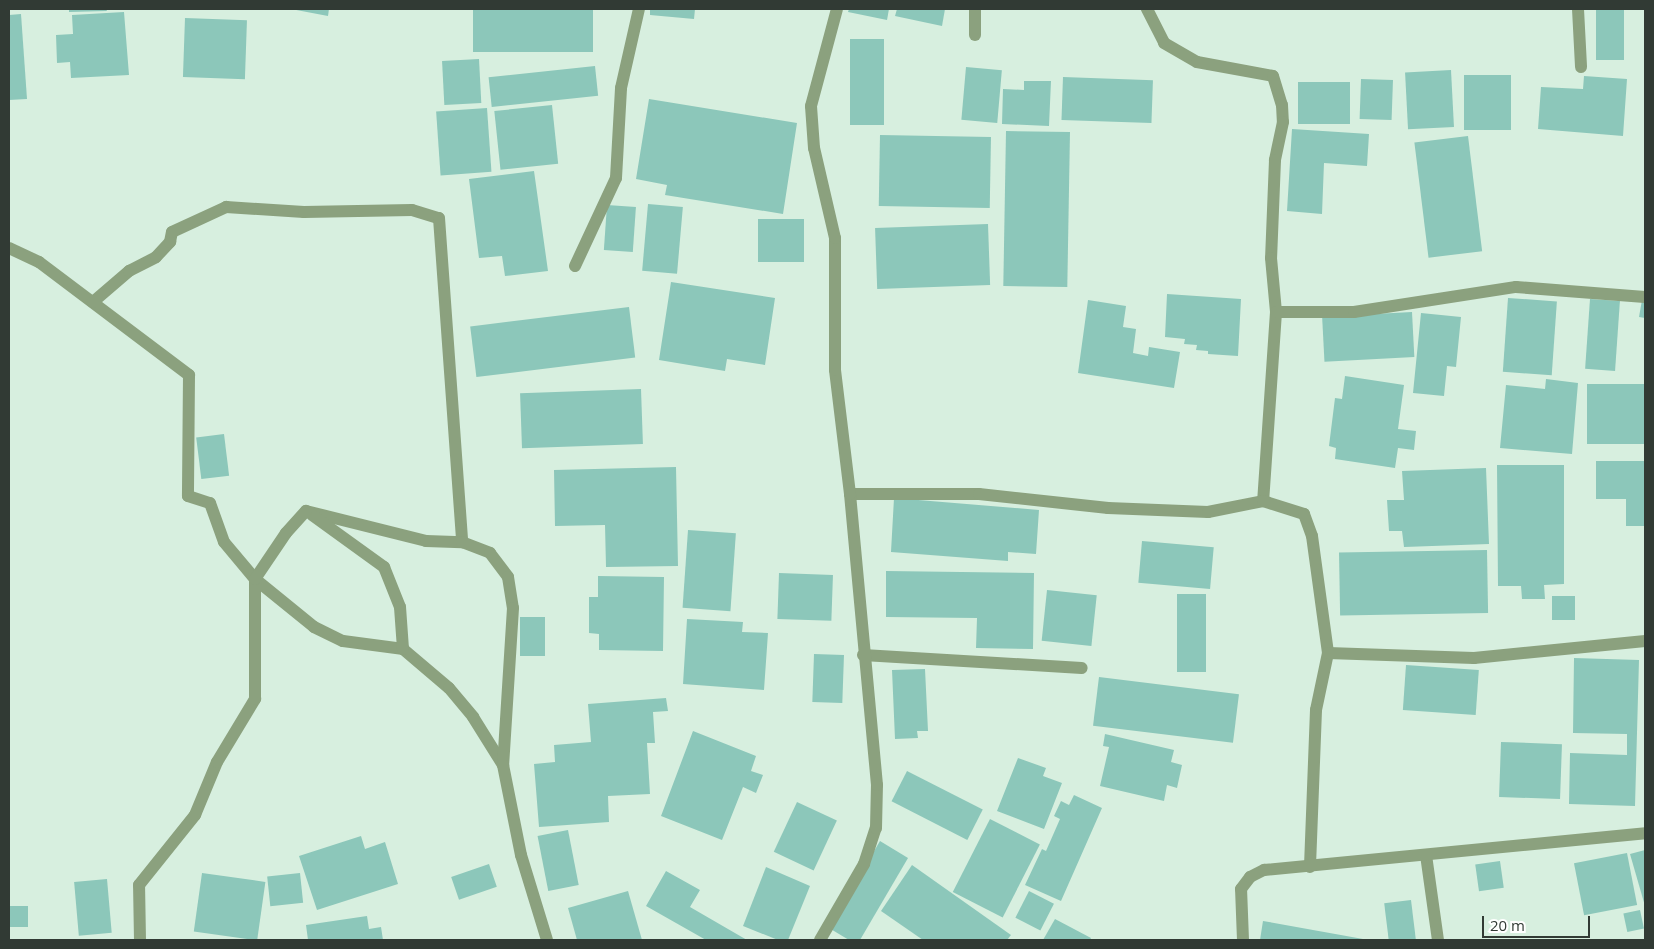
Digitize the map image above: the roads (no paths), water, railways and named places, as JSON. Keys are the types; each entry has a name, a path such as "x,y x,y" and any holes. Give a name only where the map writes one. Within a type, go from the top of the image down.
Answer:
{"street":[{"path":"575,266 616,178 621,88 639,9"},
{"path":"820,940 864,864 876,828 877,785 863,655 850,494 835,370 835,238 814,148 811,106 837,9"},
{"path":"975,9 975,35"},
{"path":"1147,9 1164,43 1197,62 1273,76 1283,122 1275,160 1271,258 1276,312 1263,502"},
{"path":"1578,9 1581,67"},
{"path":"93,302 129,270 156,257 170,242 172,232 226,207 304,212 412,210 439,218 462,542"},
{"path":"9,248 39,262 189,375 188,496 210,502 224,542 255,579 314,627 343,642 403,649 449,688 473,717 503,765"},
{"path":"1276,312 1354,312 1516,287 1645,296"},
{"path":"850,494 979,494 1108,508 1208,512 1263,502 1304,514 1312,536 1328,653 1316,710 1310,866"},
{"path":"306,511 426,541 462,542 490,553 508,577 513,608 503,765 521,855 546,940"},
{"path":"140,940 140,884 196,815 217,762 255,699 255,579 286,533 306,511"},
{"path":"306,511 384,567 400,607 403,649"},
{"path":"1328,653 1474,658 1645,641"},
{"path":"863,655 1082,668"},
{"path":"1243,940 1242,889 1250,877 1264,870 1645,833"},
{"path":"1426,855 1438,940"}]}
